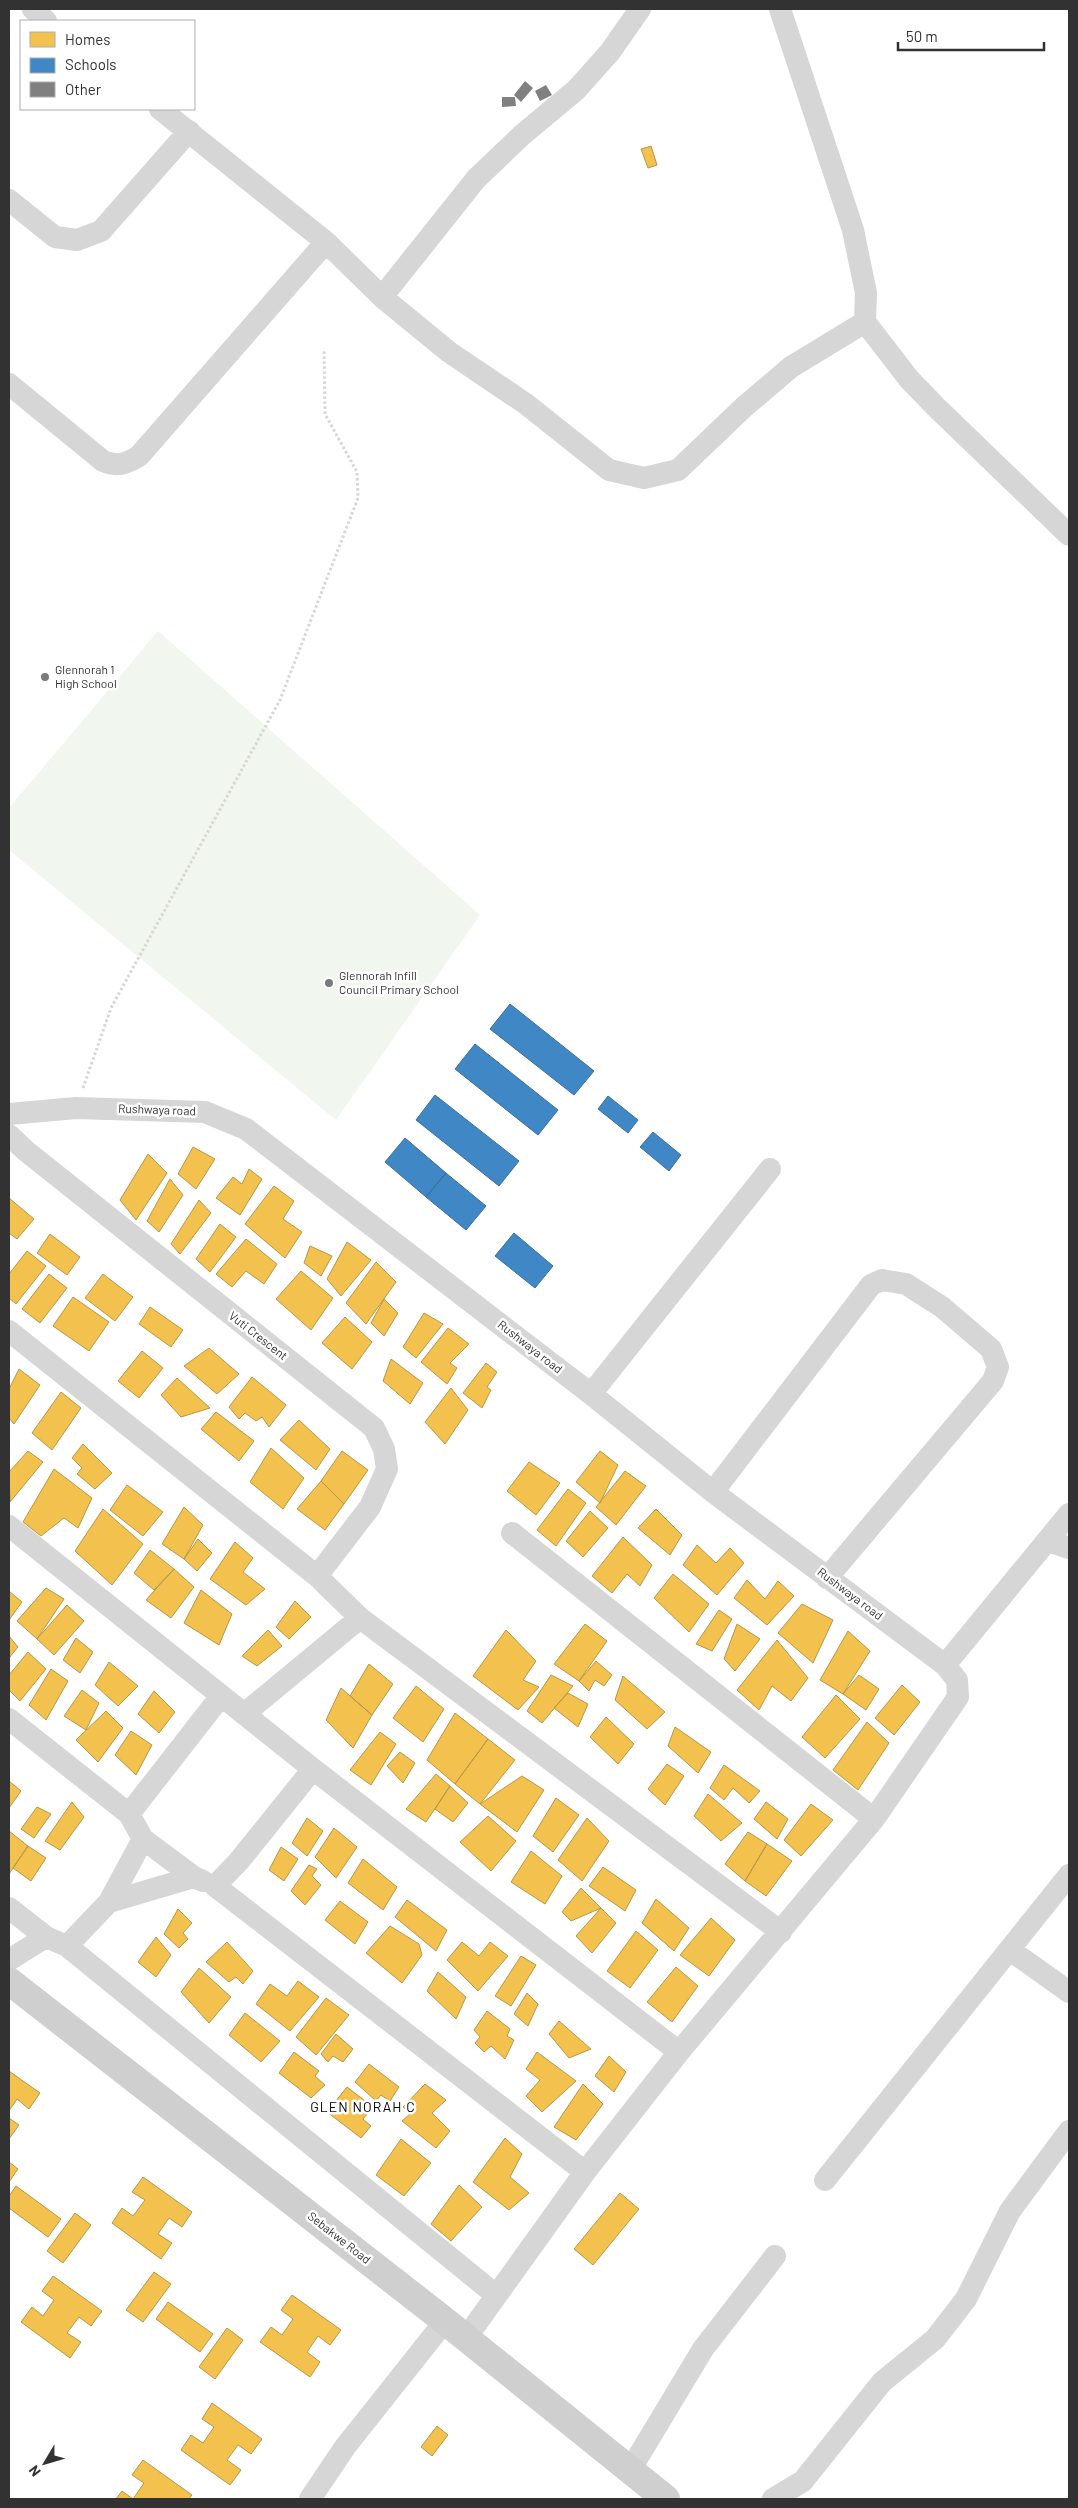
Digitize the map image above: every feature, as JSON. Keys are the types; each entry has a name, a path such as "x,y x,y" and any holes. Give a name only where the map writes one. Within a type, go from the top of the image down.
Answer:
{"street":[{"path":"33,9 45,20"},
{"path":"382,297 476,179 522,135 576,90 610,52 640,9"},
{"path":"780,9 853,230 866,293 865,322 923,393 1069,535"},
{"path":"161,110 326,242 382,297 450,352 526,404 609,470 644,478 678,470 744,407 792,367 865,322"},
{"path":"9,200 54,237 77,240 101,231 189,131"},
{"path":"9,384 103,461 115,466 127,463 139,456 326,242"},
{"name":"Rushwaya road","path":"9,1114 76,1108 205,1112 246,1129 591,1394 713,1492 945,1664 957,1680 958,1698 874,1819 679,2052 586,2172 466,2338"},
{"name":"Vuti Crescent","path":"9,1135 26,1151 374,1428 384,1449 387,1470 370,1507 317,1576"},
{"path":"591,1394 770,1169"},
{"path":"713,1492 870,1285 882,1280 906,1284 942,1307 991,1349 998,1368 993,1381 827,1578"},
{"path":"9,1332 317,1576 360,1618 781,1932"},
{"path":"945,1664 1069,1514"},
{"path":"9,1526 313,1770 679,2052"},
{"path":"512,1533 874,1819"},
{"path":"1048,1540 1069,1548"},
{"path":"244,1714 360,1618"},
{"path":"129,1814 221,1696"},
{"path":"9,1720 129,1814 143,1839 194,1878 216,1886 586,2172"},
{"path":"216,1886 313,1770"},
{"path":"67,1946 109,1902 143,1839"},
{"path":"825,2180 1069,1875"},
{"path":"109,1902 194,1878"},
{"path":"9,1908 46,1937 67,1946 496,2295"},
{"path":"9,1960 46,1937"},
{"path":"1010,1950 1069,1992"},
{"name":"Sebakwe Road","path":"9,1981 445,2321 629,2472 666,2499"},
{"path":"773,2499 803,2481 882,2382 935,2339 966,2299 1010,2210 1069,2132"},
{"path":"629,2472 703,2349 775,2256"},
{"path":"310,2499 346,2448 445,2321"}],"path":[{"path":"76,1108 112,1008 280,700 358,498 357,472 325,414 324,350"}],"shaded area":[{"path":"158,631 480,915 336,1120 9,850 9,808"}],"building: Homes":[{"path":"651,146 657,165 648,168 641,149"},
{"path":"193,1147 215,1159 196,1189 178,1174"},
{"path":"148,1154 167,1173 136,1220 120,1200"},
{"path":"249,1169 262,1179 240,1215 216,1198 233,1177 242,1184"},
{"path":"170,1179 183,1195 159,1232 147,1221"},
{"path":"274,1186 294,1201 283,1219 302,1232 285,1258 245,1224"},
{"path":"9,1198 34,1219 17,1239 9,1233"},
{"path":"199,1200 211,1213 180,1254 171,1244"},
{"path":"220,1224 236,1237 210,1272 196,1259"},
{"path":"50,1234 80,1257 67,1275 37,1253"},
{"path":"246,1239 277,1264 264,1284 246,1271 232,1287 216,1274"},
{"path":"347,1242 371,1260 341,1296 327,1279"},
{"path":"310,1246 332,1256 321,1276 304,1263"},
{"path":"27,1251 46,1266 16,1304 9,1298 9,1274"},
{"path":"376,1262 396,1282 366,1324 346,1303"},
{"path":"301,1271 333,1298 311,1330 276,1299"},
{"path":"49,1274 67,1288 40,1323 22,1309"},
{"path":"103,1274 133,1297 115,1321 85,1298"},
{"path":"73,1297 109,1322 89,1351 53,1326"},
{"path":"384,1299 398,1313 384,1336 371,1323"},
{"path":"150,1307 183,1330 171,1347 139,1324"},
{"path":"424,1313 443,1324 416,1358 403,1347"},
{"path":"345,1317 372,1342 352,1369 322,1343"},
{"path":"448,1328 469,1344 450,1363 457,1368 447,1384 421,1362"},
{"path":"209,1348 239,1374 217,1394 184,1366"},
{"path":"142,1351 163,1368 139,1398 118,1381"},
{"path":"391,1359 423,1383 410,1404 383,1381"},
{"path":"486,1363 497,1372 487,1387 491,1390 482,1408 463,1393"},
{"path":"19,1369 40,1385 14,1424 9,1418 9,1389"},
{"path":"252,1377 286,1405 269,1427 262,1417 256,1421 245,1413 239,1419 229,1407"},
{"path":"177,1378 210,1408 181,1417 161,1395"},
{"path":"451,1388 468,1410 445,1444 425,1422"},
{"path":"61,1392 81,1408 52,1450 32,1433"},
{"path":"216,1412 254,1441 239,1461 201,1429"},
{"path":"299,1420 330,1449 316,1470 280,1440"},
{"path":"83,1444 112,1473 95,1489 77,1474 82,1468 72,1458"},
{"path":"271,1448 304,1478 283,1509 250,1482"},
{"path":"28,1451 43,1462 10,1502 9,1472"},
{"path":"342,1451 368,1470 344,1504 321,1481"},
{"path":"600,1451 618,1465 600,1503 576,1482"},
{"path":"529,1462 560,1483 536,1515 507,1491"},
{"path":"54,1469 92,1498 78,1528 64,1518 41,1536 23,1522"},
{"path":"625,1471 646,1486 616,1525 596,1507"},
{"path":"321,1481 344,1504 325,1530 297,1509"},
{"path":"127,1485 163,1512 143,1536 110,1510"},
{"path":"568,1489 586,1503 556,1546 537,1530"},
{"path":"184,1507 203,1525 184,1559 162,1544"},
{"path":"103,1509 143,1544 112,1585 75,1551"},
{"path":"656,1509 682,1535 670,1555 638,1528"},
{"path":"590,1511 608,1528 583,1557 566,1541"},
{"path":"623,1537 652,1565 640,1586 627,1574 612,1593 592,1576"},
{"path":"198,1539 212,1553 197,1571 184,1559"},
{"path":"235,1542 253,1558 243,1572 265,1589 246,1605 210,1579"},
{"path":"697,1545 716,1563 730,1548 744,1563 717,1595 683,1565"},
{"path":"150,1550 174,1569 154,1590 134,1573"},
{"path":"174,1569 194,1587 171,1618 146,1600"},
{"path":"673,1574 709,1604 689,1632 654,1598"},
{"path":"747,1580 765,1599 778,1581 794,1596 767,1625 734,1598"},
{"path":"46,1588 64,1599 37,1639 17,1621"},
{"path":"201,1590 232,1614 219,1645 184,1623"},
{"path":"9,1591 22,1602 9,1620"},
{"path":"295,1601 311,1617 289,1639 276,1627"},
{"path":"802,1604 833,1620 813,1663 778,1633"},
{"path":"67,1605 84,1621 54,1655 37,1639"},
{"path":"719,1610 732,1619 712,1651 696,1644"},
{"path":"585,1624 607,1641 579,1681 554,1664"},
{"path":"737,1624 760,1639 735,1671 724,1659"},
{"path":"268,1630 282,1646 257,1666 242,1656"},
{"path":"506,1630 536,1661 523,1680 539,1687 518,1710 473,1676"},
{"path":"848,1631 870,1651 843,1694 820,1680"},
{"path":"9,1636 18,1647 9,1658"},
{"path":"76,1638 93,1652 80,1673 63,1660"},
{"path":"777,1640 808,1678 791,1701 772,1686 759,1710 737,1690"},
{"path":"28,1652 46,1669 20,1701 9,1690 9,1675"},
{"path":"596,1661 612,1675 604,1686 595,1680 589,1691 579,1681"},
{"path":"109,1662 138,1686 118,1706 95,1685"},
{"path":"369,1664 393,1684 372,1715 350,1696"},
{"path":"51,1669 68,1681 46,1720 29,1705"},
{"path":"551,1675 573,1686 542,1723 527,1711"},
{"path":"859,1675 879,1689 866,1710 843,1694"},
{"path":"623,1676 665,1712 647,1729 615,1700"},
{"path":"902,1685 920,1702 894,1735 875,1718"},
{"path":"416,1686 444,1709 423,1742 393,1718"},
{"path":"341,1688 372,1715 353,1748 326,1720"},
{"path":"82,1690 99,1703 86,1730 64,1716"},
{"path":"154,1691 175,1712 159,1733 138,1714"},
{"path":"568,1693 588,1704 578,1727 554,1708"},
{"path":"836,1695 860,1719 825,1758 802,1737"},
{"path":"106,1711 123,1728 98,1762 76,1740"},
{"path":"455,1713 488,1739 455,1784 427,1760"},
{"path":"606,1717 634,1744 618,1764 590,1737"},
{"path":"867,1722 889,1743 858,1790 833,1770"},
{"path":"675,1727 711,1752 698,1773 668,1746"},
{"path":"131,1731 152,1745 136,1775 115,1755"},
{"path":"380,1732 396,1744 371,1785 350,1770"},
{"path":"488,1739 515,1760 480,1804 455,1784"},
{"path":"400,1752 415,1763 403,1783 387,1766"},
{"path":"667,1764 684,1776 665,1805 648,1789"},
{"path":"724,1765 760,1791 749,1803 733,1788 724,1800 710,1788"},
{"path":"436,1774 450,1786 426,1822 406,1809"},
{"path":"522,1776 544,1790 517,1832 480,1804"},
{"path":"9,1781 21,1791 9,1808"},
{"path":"450,1786 468,1803 453,1822 435,1809"},
{"path":"708,1794 742,1823 721,1841 694,1816"},
{"path":"556,1798 579,1815 553,1852 533,1836"},
{"path":"72,1802 84,1817 60,1850 45,1841"},
{"path":"766,1802 788,1819 777,1839 754,1819"},
{"path":"811,1804 833,1820 801,1856 784,1840"},
{"path":"37,1807 51,1814 34,1838 21,1829"},
{"path":"488,1816 516,1841 491,1871 460,1842"},
{"path":"307,1818 323,1831 307,1856 292,1843"},
{"path":"587,1818 609,1841 582,1881 558,1860"},
{"path":"334,1828 357,1847 336,1878 315,1857"},
{"path":"9,1831 28,1846 9,1874"},
{"path":"748,1832 767,1844 745,1881 725,1864"},
{"path":"767,1844 792,1861 766,1896 745,1881"},
{"path":"28,1846 46,1858 31,1881 13,1868"},
{"path":"281,1847 298,1859 284,1881 269,1870"},
{"path":"531,1851 562,1876 545,1904 511,1882"},
{"path":"363,1859 397,1887 383,1910 348,1883"},
{"path":"309,1865 317,1869 312,1876 321,1885 305,1905 291,1891"},
{"path":"603,1867 636,1890 625,1911 589,1886"},
{"path":"581,1888 601,1908 571,1921 562,1912"},
{"path":"656,1899 689,1928 674,1951 642,1923"},
{"path":"407,1900 447,1930 436,1951 395,1917"},
{"path":"340,1901 368,1922 355,1944 325,1920"},
{"path":"601,1908 616,1923 592,1953 576,1936"},
{"path":"178,1909 192,1923 183,1933 188,1939 179,1948 164,1934"},
{"path":"711,1918 735,1940 709,1976 680,1955"},
{"path":"390,1926 419,1944 422,1955 402,1983 366,1953"},
{"path":"636,1931 658,1950 630,1988 607,1971"},
{"path":"156,1937 171,1955 156,1977 138,1962"},
{"path":"227,1942 253,1971 243,1984 236,1977 229,1982 206,1962"},
{"path":"462,1942 479,1956 490,1942 508,1956 478,1991 447,1960"},
{"path":"521,1956 536,1965 511,2006 495,1996"},
{"path":"676,1967 698,1986 672,2022 647,2002"},
{"path":"199,1968 231,1997 209,2023 181,1992"},
{"path":"438,1972 466,1997 456,2019 427,1991"},
{"path":"298,1981 319,1997 290,2031 256,2004 270,1984 287,1996"},
{"path":"527,1993 538,2004 528,2026 514,2014"},
{"path":"326,1998 349,2015 316,2055 296,2037"},
{"path":"487,2011 510,2029 507,2036 514,2040 505,2059 491,2046 484,2052 475,2043 480,2037 474,2030"},
{"path":"245,2013 280,2041 261,2062 229,2035"},
{"path":"559,2021 591,2049 569,2058 549,2034"},
{"path":"336,2034 353,2049 343,2062 333,2056 328,2062 321,2054"},
{"path":"294,2052 319,2071 315,2076 325,2085 311,2098 279,2073"},
{"path":"537,2052 576,2081 542,2112 526,2096 540,2080 526,2069"},
{"path":"609,2056 626,2072 614,2092 595,2076"},
{"path":"369,2064 399,2087 390,2101 381,2095 376,2101 355,2082"},
{"path":"9,2071 40,2093 29,2109 17,2099 9,2111"},
{"path":"425,2084 446,2100 432,2113 450,2131 436,2148 402,2121 410,2114 403,2107"},
{"path":"583,2084 603,2104 576,2140 554,2127"},
{"path":"347,2087 373,2107 363,2119 371,2126 361,2138 327,2112"},
{"path":"9,2118 19,2125 9,2139"},
{"path":"505,2138 522,2154 510,2177 529,2193 509,2210 473,2182"},
{"path":"401,2139 431,2163 404,2196 376,2175"},
{"path":"9,2162 18,2169 9,2182"},
{"path":"143,2177 192,2212 182,2227 169,2218 158,2234 172,2243 161,2259 112,2223 122,2208 133,2216 145,2200 132,2192"},
{"path":"459,2185 482,2207 451,2241 431,2224"},
{"path":"16,2186 61,2219 48,2237 9,2208 9,2196"},
{"path":"620,2193 639,2209 593,2265 574,2249"},
{"path":"75,2213 91,2225 63,2263 47,2251"},
{"path":"154,2272 171,2284 143,2322 126,2310"},
{"path":"53,2276 102,2311 91,2326 79,2317 67,2333 81,2342 70,2358 21,2322 32,2307 43,2316 54,2300 42,2291"},
{"path":"292,2295 341,2330 330,2345 318,2336 307,2352 320,2362 310,2377 260,2342 271,2327 282,2335 293,2319 281,2310"},
{"path":"168,2302 213,2334 200,2352 156,2319"},
{"path":"227,2328 243,2340 215,2379 199,2367"},
{"path":"212,2403 262,2439 251,2454 238,2445 227,2460 241,2470 230,2485 181,2450 191,2435 203,2443 214,2427 202,2419"},
{"path":"437,2426 448,2435 432,2456 421,2447"},
{"path":"143,2460 192,2495 189,2499 133,2499 144,2483 132,2475"},
{"path":"122,2491 133,2499 116,2499"}],"building: Schools":[{"path":"510,1004 594,1071 574,1095 490,1029"},
{"path":"475,1044 558,1110 538,1135 455,1069"},
{"path":"435,1095 519,1161 499,1186 416,1120"},
{"path":"608,1096 638,1120 628,1133 598,1109"},
{"path":"653,1132 681,1155 669,1171 640,1147"},
{"path":"405,1138 446,1173 426,1197 385,1162"},
{"path":"446,1173 486,1206 466,1230 426,1197"},
{"path":"514,1233 553,1266 535,1288 495,1256"}],"building: Other":[{"path":"525,81 533,88 521,102 514,95"},
{"path":"546,85 552,95 540,101 535,91"},
{"path":"502,97 515,97 516,106 502,107"}],"place":[{"name":"Glennorah 1 High School","path":"45,677"},
{"name":"Glennorah Infill Council Primary School","path":"329,983"}],"district":[{"name":"GLEN NORAH C","path":"363,2107"}]}
